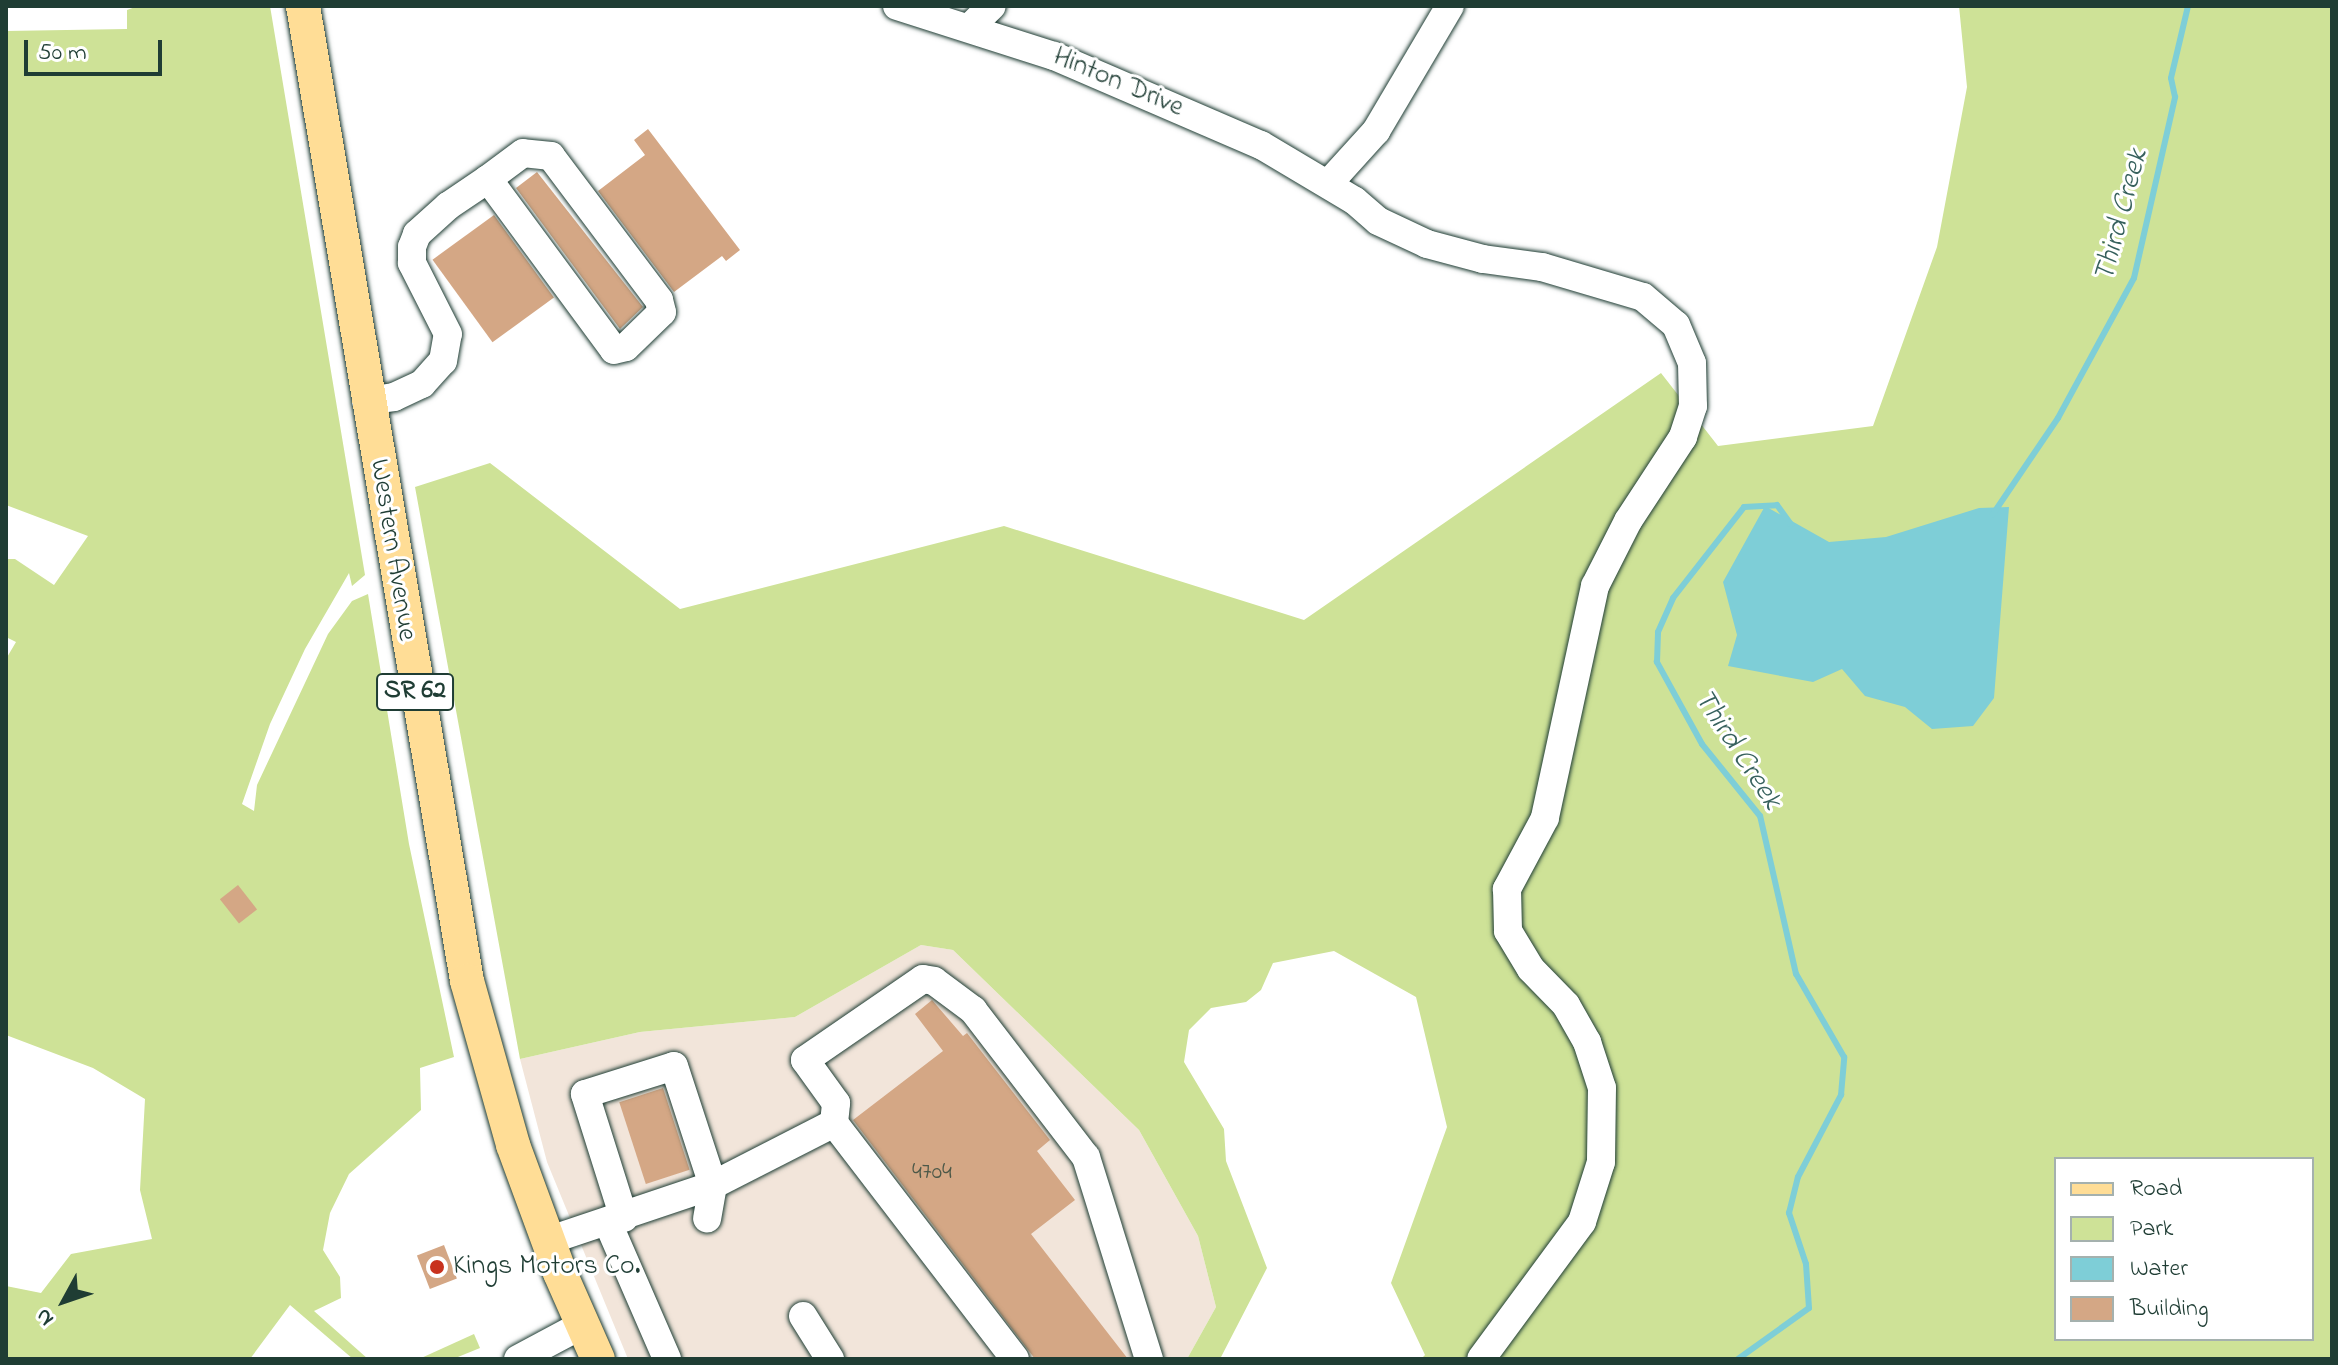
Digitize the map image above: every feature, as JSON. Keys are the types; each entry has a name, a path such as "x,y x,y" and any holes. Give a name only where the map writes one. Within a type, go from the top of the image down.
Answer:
{"main road":[{"name":"Western Avenue","path":"303,6 366,401 467,981 513,1145 547,1241 598,1359"}],"street":[{"name":"Hinton Drive","path":"897,6 970,27 1130,87 1261,145 1328,184 1378,221 1427,244 1483,259 1542,267 1643,297 1676,325 1692,363 1693,406 1683,437 1628,521 1595,586 1545,818 1507,889 1508,931 1531,969 1566,1005 1587,1042 1602,1088 1601,1162 1582,1222 1481,1359"},
{"path":"970,27 992,6"},
{"path":"1328,184 1376,131 1450,6"},
{"path":"366,401 394,397 422,384 443,361 448,334 412,263 412,247 417,234 448,206 523,153 551,156 659,300 662,312 626,347 614,350 488,179"},
{"path":"1015,1359 834,1123 836,1103 805,1060 923,979 964,1003 1086,1157 1149,1359"},
{"path":"667,1359 616,1220 585,1094 674,1066 713,1185 707,1218"},
{"path":"547,1241 713,1185 834,1123"},
{"path":"803,1316 830,1359"},
{"path":"518,1359 582,1325"}],"shaded area":[{"path":"921,945 953,950 1139,1130 1198,1236 1216,1307 1187,1359 628,1359 547,1162 520,1059 640,1032 795,1017"}],"green space":[{"path":"138,6 270,6 365,575 352,586 349,573 305,649 270,724 242,804 254,811 257,785 328,634 352,601 368,594 409,844 454,1057 420,1068 421,1110 349,1174 330,1213 323,1250 340,1277 341,1298 314,1311 368,1359 353,1359 290,1305 250,1359 6,1359 6,1286 41,1293 71,1254 152,1239 140,1190 145,1099 93,1068 6,1035 6,659 16,642 6,637 6,559 15,559 54,585 88,536 6,505 6,31 127,29 127,10"},
{"path":"1959,6 2332,6 2332,1359 1421,1359 1425,1355 1391,1283 1447,1127 1416,997 1334,951 1273,963 1261,990 1246,1002 1211,1008 1189,1030 1184,1062 1224,1129 1226,1161 1267,1268 1220,1359 1187,1359 1216,1307 1198,1236 1139,1130 953,950 921,945 795,1017 640,1032 520,1059 415,487 490,463 680,609 1004,526 1304,620 1661,373 1718,446 1873,426 1937,247 1967,87"},
{"path":"474,1334 480,1348 453,1359 419,1359"}],"water":[{"path":"1765,506 1829,542 1886,537 1979,508 2009,507 1994,698 1973,726 1932,729 1905,707 1865,696 1842,669 1813,682 1728,666 1737,635 1723,582"}],"building":[{"path":"648,129 740,250 726,261 722,256 674,292 598,191 645,155 634,140"},
{"path":"537,172 643,307 620,329 516,188"},
{"path":"494,215 554,298 492,342 433,260"},
{"path":"238,885 257,909 239,924 220,899"},
{"path":"932,1000 963,1036 967,1033 1050,1140 1037,1151 1075,1200 1031,1234 1128,1359 1035,1359 853,1120 943,1051 915,1014"},
{"path":"663,1088 690,1170 646,1184 619,1102"},
{"name":"Kings Motors Co.","path":"444,1245 457,1279 430,1289 417,1255"}],"waterway":[{"name":"Third Creek","path":"1993,514 2058,418 2134,278 2175,97 2171,78 2188,6"},
{"name":"Third Creek","path":"1738,1359 1809,1308 1806,1264 1789,1213 1798,1177 1841,1095 1844,1057 1796,974 1760,816 1702,744 1657,662 1658,632 1673,598 1744,507 1777,505 1791,524"}],"place":[{"name":"Kings Motors Co.","path":"437,1267"}]}
